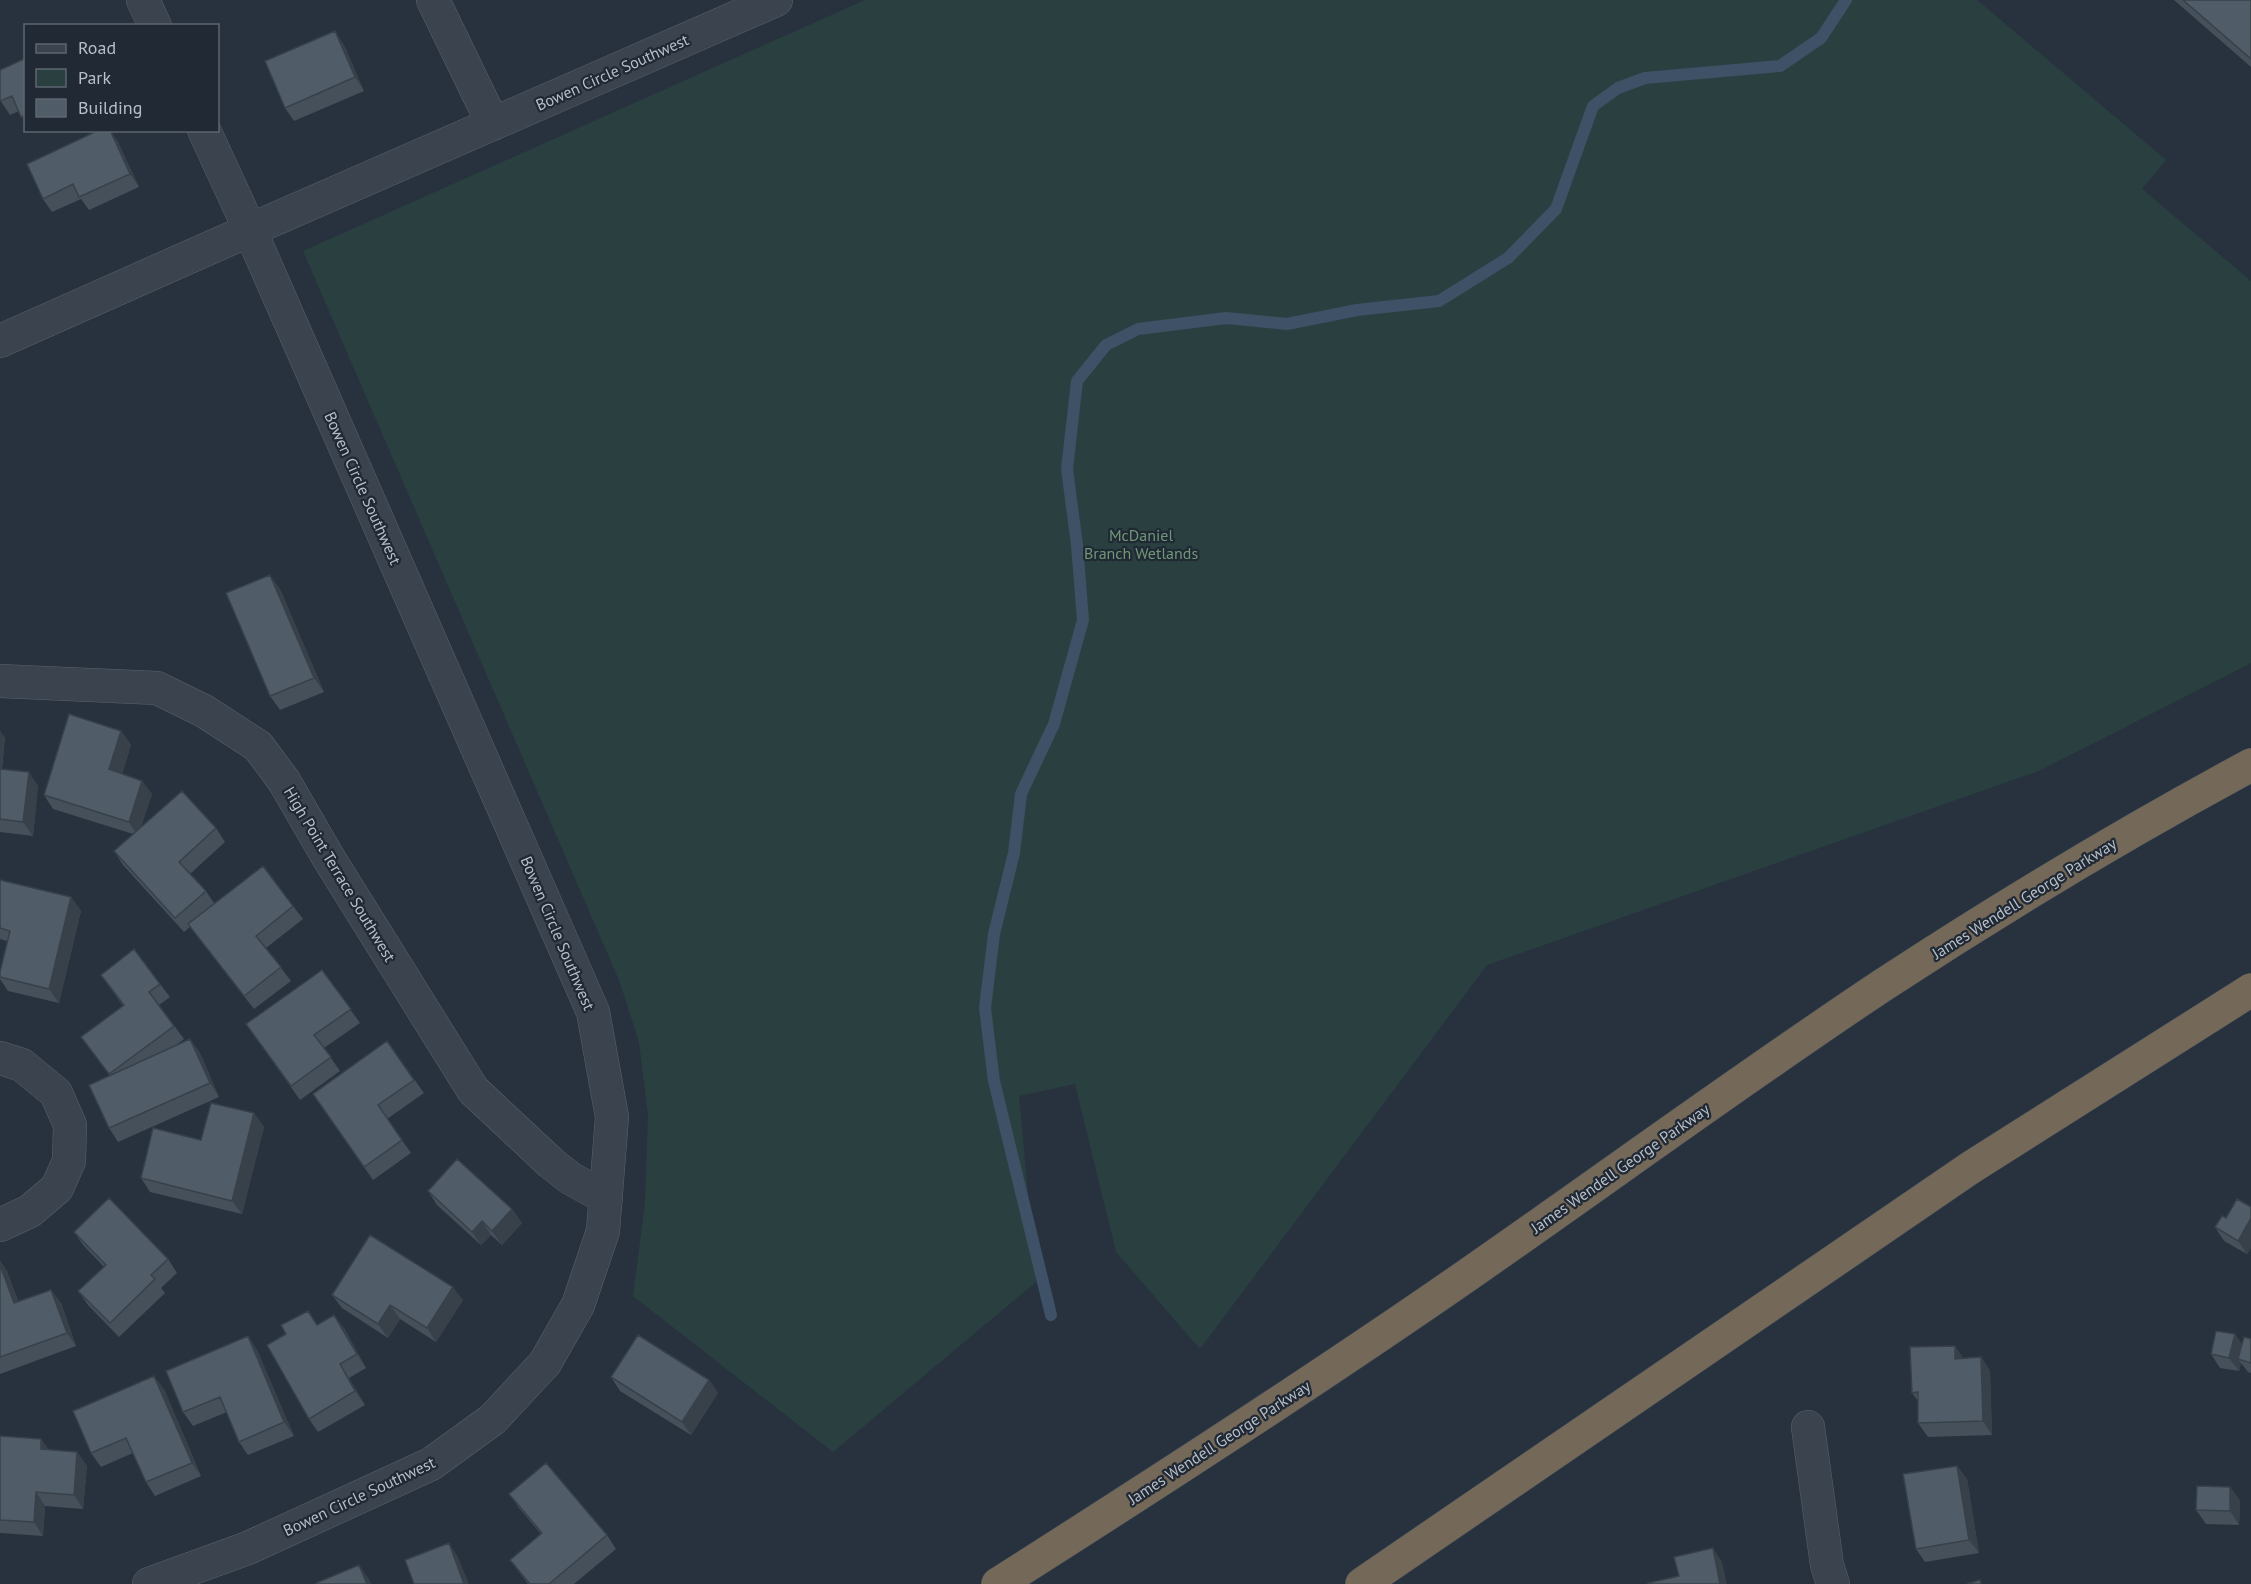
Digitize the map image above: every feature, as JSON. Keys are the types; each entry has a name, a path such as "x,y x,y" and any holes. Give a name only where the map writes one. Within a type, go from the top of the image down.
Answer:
{"highway":[{"name":"James Wendell George Parkway","path":"998,1584 1225,1440 1467,1275 1883,985 2060,874 2251,765"},
{"path":"1362,1584 1970,1168 2251,990"}],"street":[{"path":"143,0 154,24"},
{"path":"433,0 493,124"},
{"name":"Bowen Circle Southwest","path":"0,341 776,0"},
{"name":"Bowen Circle Southwest","path":"149,1584 248,1548 431,1464 493,1419 545,1363 578,1305 603,1231 612,1117 593,1012 205,132"},
{"name":"High Point Terrace Southwest","path":"0,681 157,687 204,711 258,746 284,781 328,857 473,1089 551,1163 570,1178 606,1198"},
{"path":"0,1058 22,1065 56,1093 70,1125 69,1161 57,1188 30,1211 0,1225"},
{"path":"1808,1427 1827,1564 1833,1584"}],"green space":[{"name":"McDaniel Branch Wetlands","path":"865,0 1977,0 2166,160 2142,189 2251,281 2251,663 2041,770 1487,965 1200,1349 1116,1252 1075,1084 1019,1096 1036,1282 833,1452 633,1296 645,1203 648,1115 639,1042 619,980 303,251"}],"building":[{"path":"2183,0 2251,0 2251,59"},
{"path":"335,31 355,77 285,108 265,61"},
{"path":"24,59 24,116 21,117 12,96 0,101 0,70"},
{"path":"95,132 111,132 130,174 79,197 73,184 43,199 27,164"},
{"path":"270,575 314,678 270,696 226,593"},
{"path":"69,714 121,731 109,769 142,781 129,822 44,795"},
{"path":"0,769 29,772 23,822 0,819"},
{"path":"182,791 216,828 179,862 206,891 175,918 114,851"},
{"path":"263,866 293,906 256,936 281,967 244,996 188,924"},
{"path":"0,880 71,897 49,989 0,977 10,931 0,928"},
{"path":"134,949 160,984 149,992 174,1026 109,1074 81,1037 124,1005 101,975"},
{"path":"322,970 351,1009 314,1035 331,1057 291,1086 246,1024"},
{"path":"190,1039 210,1083 109,1128 89,1085"},
{"path":"387,1041 414,1080 378,1105 402,1140 364,1167 313,1094"},
{"path":"211,1103 254,1113 232,1201 141,1178 153,1128 201,1140"},
{"path":"457,1159 512,1209 492,1231 482,1221 472,1232 428,1191"},
{"path":"109,1198 168,1259 151,1275 155,1279 110,1323 78,1291 106,1265 74,1232"},
{"path":"2237,1199 2251,1207 2251,1218 2238,1241 2215,1227 2222,1216 2226,1218"},
{"path":"370,1235 453,1287 427,1328 390,1305 378,1324 332,1295"},
{"path":"0,1265 14,1303 51,1290 67,1333 0,1357"},
{"path":"308,1311 317,1325 334,1315 357,1354 340,1364 355,1391 309,1419 267,1345 286,1334 281,1325"},
{"path":"2216,1331 2235,1334 2229,1358 2211,1354"},
{"path":"638,1335 709,1380 682,1422 611,1377"},
{"path":"248,1336 284,1422 239,1442 220,1397 183,1412 166,1371"},
{"path":"2244,1337 2251,1339 2251,1363 2238,1359"},
{"path":"1955,1346 1955,1359 1981,1357 1983,1421 1918,1423 1918,1392 1912,1393 1910,1347"},
{"path":"154,1376 192,1463 146,1482 126,1438 91,1453 73,1411"},
{"path":"0,1436 41,1439 41,1449 77,1452 74,1495 36,1492 34,1522 0,1520"},
{"path":"546,1463 607,1535 549,1584 530,1584 510,1560 542,1533 509,1494"},
{"path":"1957,1466 1969,1540 1916,1549 1903,1474"},
{"path":"2197,1486 2230,1487 2230,1511 2196,1510"},
{"path":"449,1543 464,1584 414,1584 405,1560"},
{"path":"1713,1548 1720,1584 1648,1584 1679,1576 1674,1557"},
{"path":"359,1565 367,1584 316,1584 316,1583"},
{"path":"1980,1580 1981,1584 1967,1584"}],"waterway":[{"path":"1051,1315 994,1081 985,1008 994,934 1014,853 1021,794 1054,724 1083,620 1077,545 1067,469 1077,381 1106,345 1138,329 1226,318 1287,324 1357,310 1439,301 1508,258 1556,209 1593,106 1618,88 1645,78 1780,66 1821,38 1846,0"}]}
